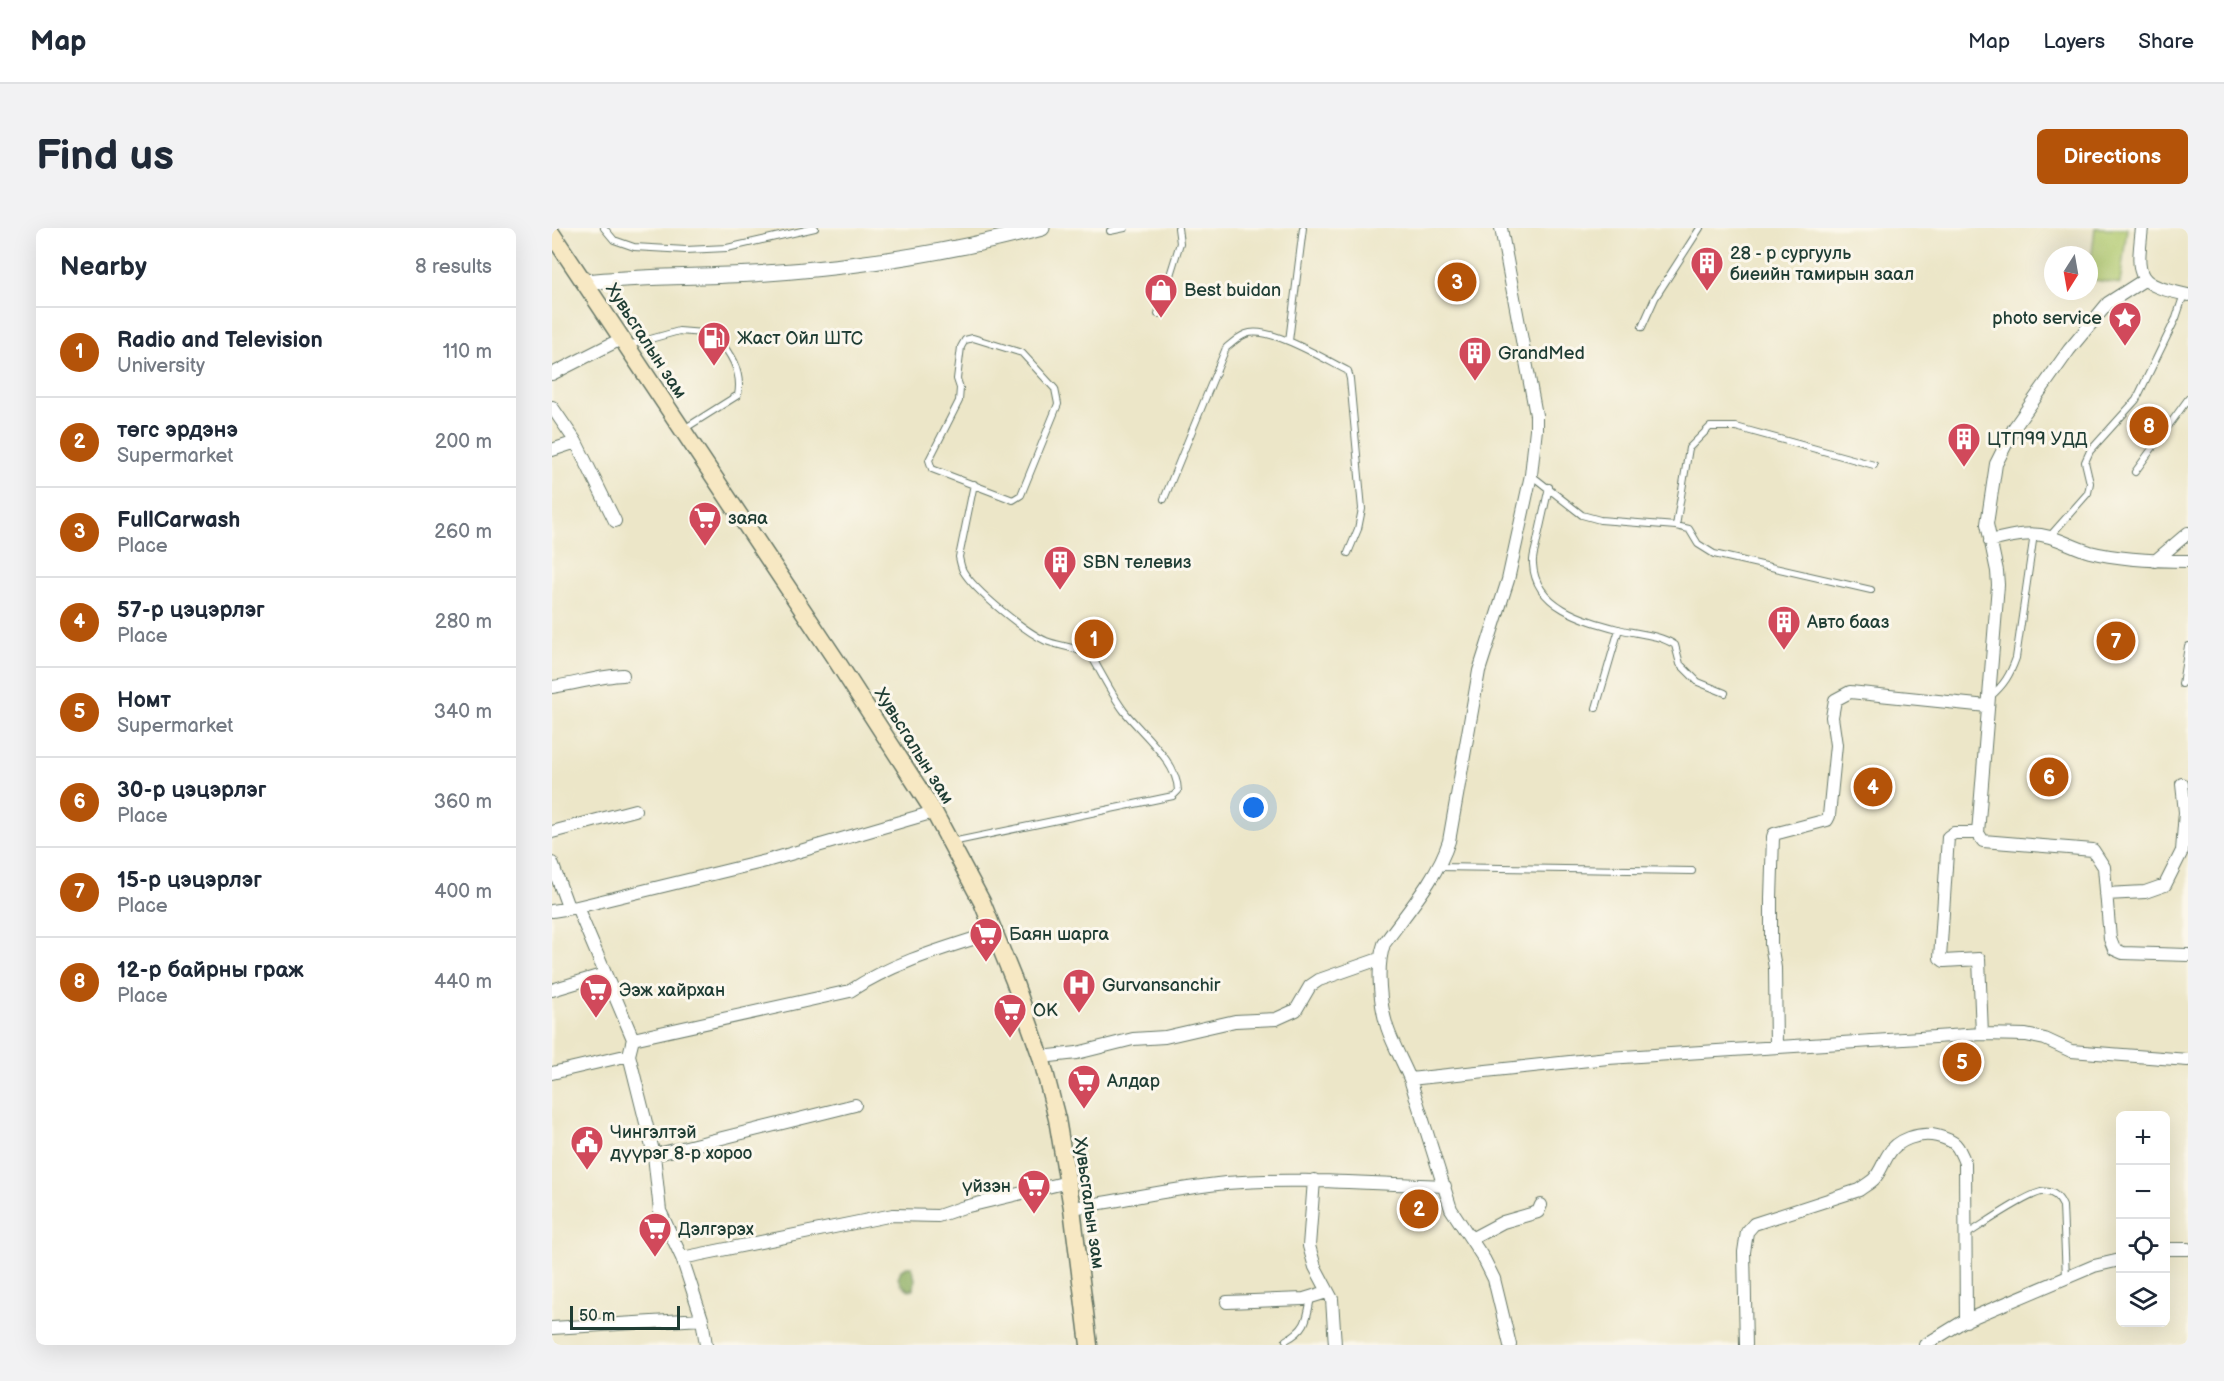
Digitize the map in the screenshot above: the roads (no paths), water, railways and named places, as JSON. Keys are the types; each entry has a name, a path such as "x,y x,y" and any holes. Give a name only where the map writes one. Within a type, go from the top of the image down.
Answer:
{"main road":[{"name":"Хувьсгалын зам","path":"552,234 838,663 934,812 995,932 1041,1057 1057,1119 1072,1208 1089,1345"}],"street":[{"path":"584,282 754,274 837,266 942,251 1042,228"},
{"path":"1501,228 1536,415 1531,475 1508,579 1479,671 1449,841 1445,854 1437,867 1384,944 1379,959 1379,972 1387,1027 1410,1079 1451,1209 1484,1259 1494,1279 1510,1345"},
{"path":"2142,228 2138,263 2144,280 2154,287 2186,295"},
{"path":"2144,280 2108,303 2069,350 2014,428 1996,464 1987,511 1987,524 1998,585 1978,833 1983,841 2093,850 2104,867 2110,939 2114,949 2123,953 2188,955"},
{"path":"552,374 623,342"},
{"path":"552,407 576,442 615,520"},
{"path":"552,450 576,442"},
{"path":"2155,561 2188,533"},
{"path":"1990,541 2019,534 2034,534 2050,537 2090,552 2155,561 2188,561"},
{"path":"552,687 606,676 623,675"},
{"path":"1776,1046 1775,968 1771,944 1773,834 1827,820 1829,816 1836,745 1832,717 1835,700 1850,692 1988,702"},
{"path":"2106,894 2145,892 2166,885 2182,851 2185,812 2182,784"},
{"path":"552,832 635,810"},
{"path":"552,911 766,861 934,812"},
{"path":"1978,833 1954,833 1948,837 1940,958 1944,961 1979,959 1982,1034"},
{"path":"552,863 633,1039 629,1055 654,1155 660,1211 682,1258 702,1319 706,1345"},
{"path":"633,1039 850,991 873,976 938,950 995,932"},
{"path":"1041,1057 1077,1053 1133,1039 1165,1037 1235,1021 1276,1019 1296,1010 1310,986 1319,980 1379,959"},
{"path":"552,990 605,974"},
{"path":"1410,1079 1608,1058 1982,1034 2026,1035 2045,1039 2071,1051 2188,1060"},
{"path":"552,1073 629,1055"},
{"path":"654,1155 855,1105"},
{"path":"1746,1345 1744,1252 1747,1232 1754,1224 1859,1190 1872,1181 1881,1170 1889,1153 1901,1141 1930,1135 1949,1139 1959,1146 1965,1163 1966,1321"},
{"path":"1072,1208 1225,1183 1314,1180 1358,1184 1445,1186"},
{"path":"1314,1180 1310,1246 1315,1268 1332,1299 1335,1345"},
{"path":"682,1258 893,1215 938,1216 964,1207 1068,1182"},
{"path":"1471,1239 1503,1222 1538,1212 1541,1205"},
{"path":"2170,1249 2188,1249"},
{"path":"1925,1345 1966,1321 2094,1266 2116,1261"},
{"path":"1227,1302 1304,1299 1327,1292"},
{"path":"552,1328 702,1319"}],"lane":[{"path":"604,228 614,240 634,247 686,250 726,248 814,228"},
{"path":"1110,231 1125,228"},
{"path":"1158,314 1180,243 1178,228"},
{"path":"1289,341 1303,228"},
{"path":"1642,327 1655,298 1700,228"},
{"path":"2050,537 2088,493 2090,483 2085,462 2090,451 2136,400 2186,295"},
{"path":"623,342 679,331 715,334 731,354 741,383 738,395 682,430"},
{"path":"1164,499 1227,348 1248,333 1259,333 1289,341 1348,371 1362,509 1358,529 1348,553"},
{"path":"973,338 1022,353 1055,389 1058,404 1018,498 1013,500 974,484 932,469 929,460 959,401 960,388 957,379 961,347 965,340 973,338"},
{"path":"2135,472 2188,399"},
{"path":"1676,525 1689,448 1710,427 1736,427 1874,465"},
{"path":"1531,475 1582,515 1600,520 1676,525 1689,530 1698,544 1714,554 1871,590"},
{"path":"951,842 1173,796 1178,791 1178,780 1155,746 1124,710 1093,659 1086,652 1046,641 1031,633 1003,611 962,569 959,557 974,484"},
{"path":"1549,487 1533,563 1535,578 1540,589 1560,609 1581,618 1666,639 1675,645 1680,664 1698,682 1725,693"},
{"path":"1988,702 2010,675 2016,658 2034,534"},
{"path":"1596,708 1619,629"},
{"path":"2182,684 2188,646"},
{"path":"1437,867 1692,871"},
{"path":"1965,1235 2026,1199 2043,1192 2052,1193 2059,1197 2063,1206 2066,1278"},
{"path":"1286,1340 1298,1334 1306,1323 1311,1296"}],"place":[{"name":"FullCarwash","path":"1457,282"},
{"name":"28 - р сургууль биеийн тамирын заал","path":"1707,292"},
{"name":"Best buidan","path":"1161,319"},
{"name":"photo service","path":"2125,347"},
{"name":"Жаст Ойл ШТС","path":"714,367"},
{"name":"GrandMed","path":"1475,382"},
{"name":"12-р байрны граж","path":"2149,426"},
{"name":"ЦТП99 УДД","path":"1964,468"},
{"name":"заяа","path":"705,547"},
{"name":"SBN телевиз","path":"1060,591"},
{"name":"Radio and Television","path":"1094,639"},
{"name":"15-р цэцэрлэг","path":"2116,641"},
{"name":"Авто бааз","path":"1784,651"},
{"name":"30-р цэцэрлэг","path":"2049,777"},
{"name":"57-р цэцэрлэг","path":"1873,787"},
{"name":"Баян шарга","path":"986,963"},
{"name":"Gurvansanchir","path":"1079,1014"},
{"name":"Ээж хайрхан","path":"596,1019"},
{"name":"ОК","path":"1010,1039"},
{"name":"Номт","path":"1962,1062"},
{"name":"Алдар","path":"1084,1110"},
{"name":"Чингэлтэй дүүрэг 8-р хороо","path":"587,1171"},
{"name":"төгс эрдэнэ","path":"1419,1209"},
{"name":"үйзэн","path":"1034,1215"},
{"name":"Дэлгэрэх","path":"655,1258"}]}
